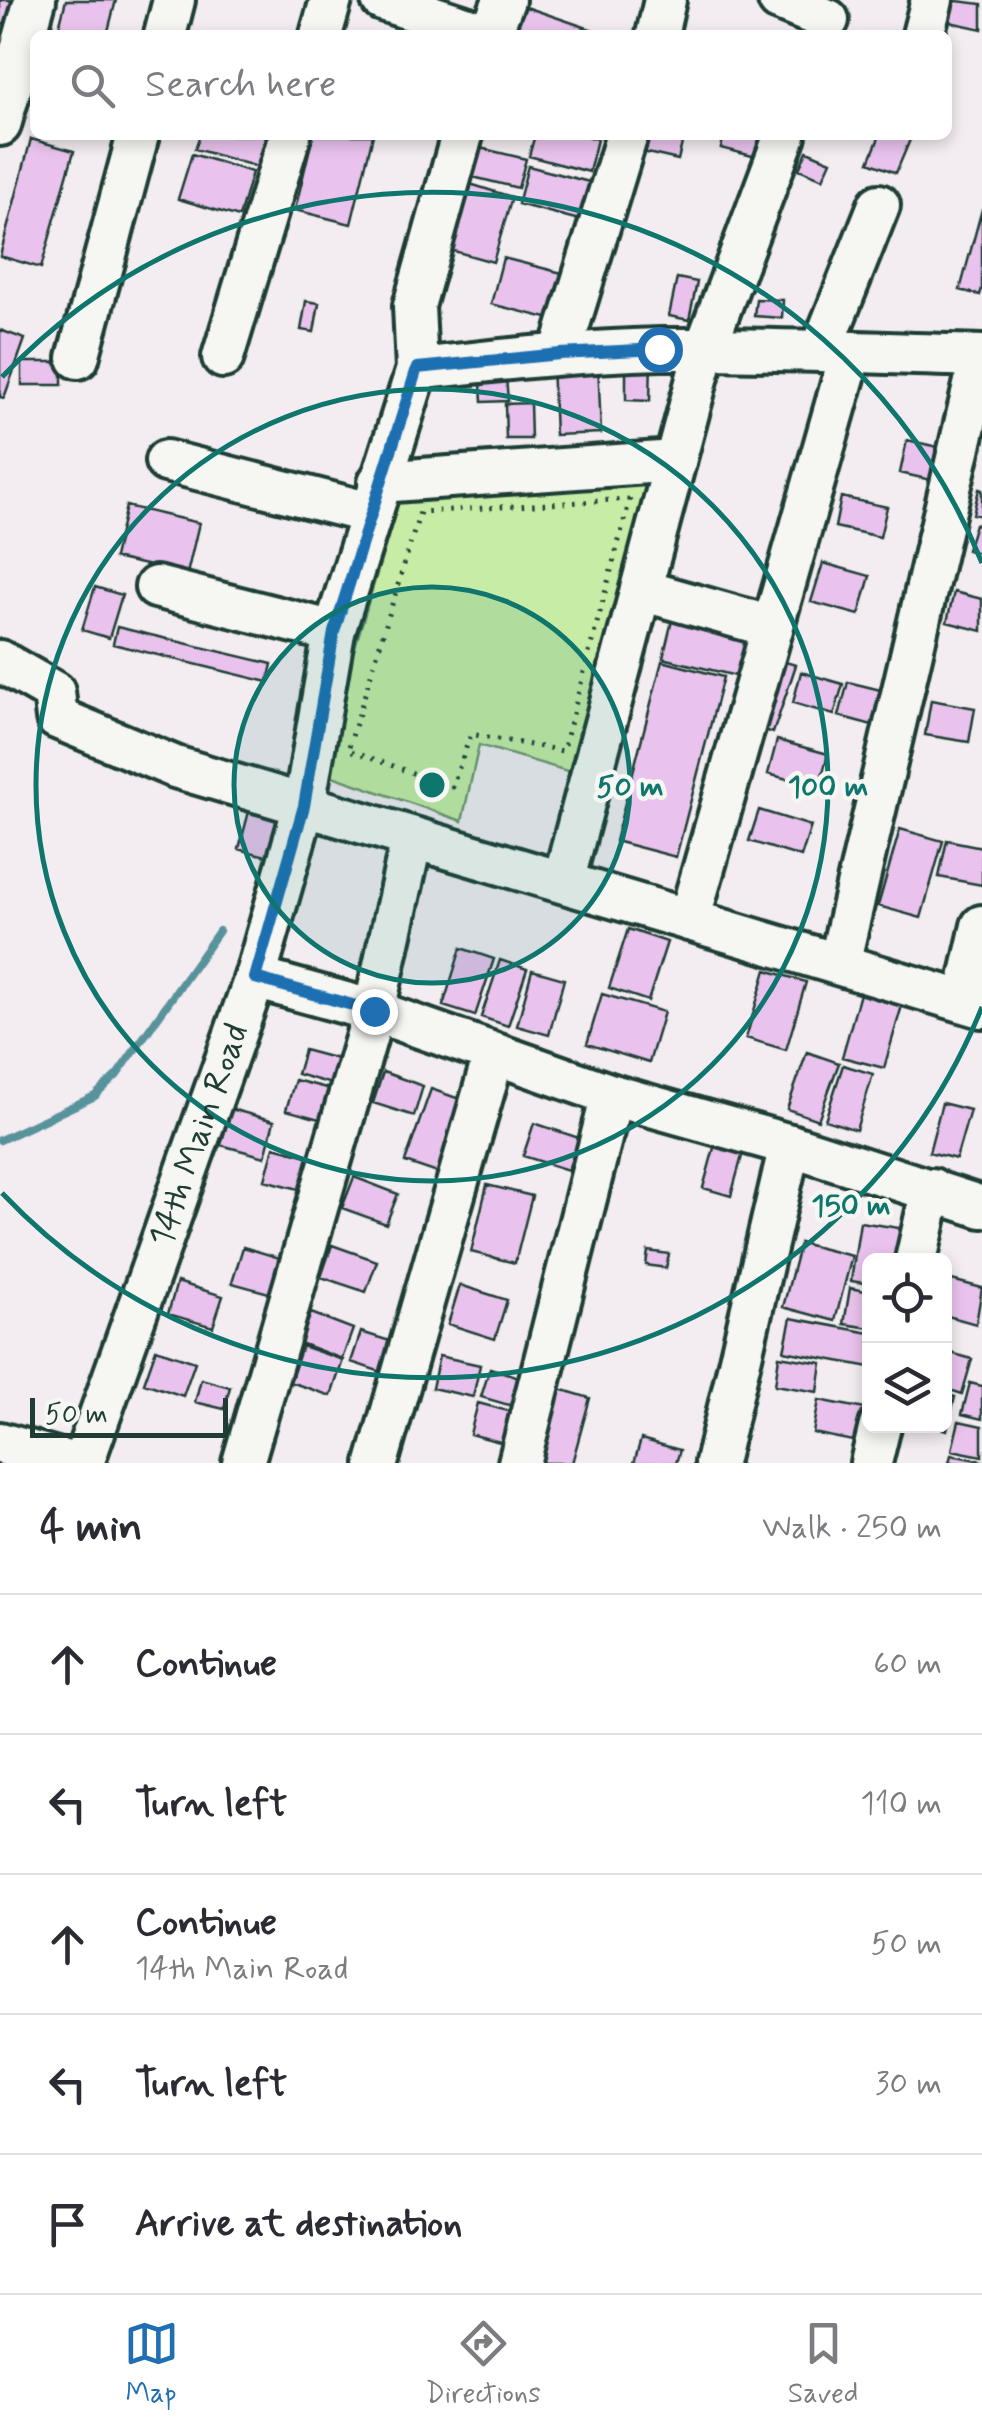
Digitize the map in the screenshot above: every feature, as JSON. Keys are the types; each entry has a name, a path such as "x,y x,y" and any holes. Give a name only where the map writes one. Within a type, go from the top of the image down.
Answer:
{"street":[{"path":"0,124 11,46 35,0"},
{"path":"166,30 174,0"},
{"path":"322,30 331,0"},
{"path":"382,0 475,30"},
{"path":"492,30 504,0"},
{"path":"659,30 666,0"},
{"path":"780,0 828,18"},
{"path":"924,30 932,0"},
{"path":"78,358 137,140"},
{"path":"223,357 288,140"},
{"path":"461,140 414,306 417,368 560,354 706,349 981,356 838,964"},
{"path":"560,354 625,140"},
{"path":"563,882 706,349 783,140"},
{"path":"689,920 772,627 836,351 879,205"},
{"name":"14th Main Road","path":"83,1463 255,978 304,806 334,632 417,368"},
{"path":"166,461 374,498 676,461"},
{"path":"156,588 334,632"},
{"path":"641,590 772,627"},
{"path":"0,661 54,692 57,718 175,767 973,1004 982,926"},
{"path":"243,1463 374,1011 412,838"},
{"path":"255,978 374,1011 612,1095 790,1145 982,1207"},
{"path":"378,1463 494,1055"},
{"path":"519,1463 612,1095"},
{"path":"716,1463 790,1145"},
{"path":"918,1253 932,1189"},
{"path":"871,1463 878,1433"},
{"path":"0,1443 72,1463"}],"path":[{"path":"630,498 562,751 472,734 452,786 348,750 420,512 630,498"}],"green space":[{"path":"659,478 584,776 479,745 462,821 318,771 402,490"}],"building":[{"path":"0,0 13,0 6,25 0,23"},
{"path":"66,0 116,0 108,30 58,30"},
{"path":"949,0 982,4 982,29 945,21"},
{"path":"523,6 593,30 515,30"},
{"path":"31,140 74,151 41,268 0,256"},
{"path":"198,140 266,140 258,167 195,149"},
{"path":"312,140 372,140 351,224 295,210"},
{"path":"534,140 597,140 589,172 529,156"},
{"path":"646,140 683,140 678,160 643,152"},
{"path":"723,140 769,140 764,159 721,148"},
{"path":"878,140 910,140 896,173 869,162"},
{"path":"480,148 526,159 518,188 473,177"},
{"path":"807,151 831,161 823,179 799,169"},
{"path":"192,154 252,172 239,217 178,199"},
{"path":"528,166 593,183 583,221 518,204"},
{"path":"470,184 512,197 493,262 450,250"},
{"path":"982,209 982,288 980,295 960,290"},
{"path":"503,258 566,274 555,320 491,304"},
{"path":"677,278 697,282 689,320 669,316"},
{"path":"756,299 783,300 782,318 754,316"},
{"path":"306,301 319,303 314,332 301,330"},
{"path":"0,330 25,339 4,398 0,397"},
{"path":"626,359 651,360 650,401 626,400"},
{"path":"598,361 601,433 555,435 552,363"},
{"path":"22,362 62,362 62,385 22,385"},
{"path":"505,365 508,401 482,402 480,367"},
{"path":"530,403 531,439 506,439 505,404"},
{"path":"907,440 951,450 944,483 900,473"},
{"path":"979,489 982,490 982,516 973,514"},
{"path":"841,497 887,507 880,537 835,527"},
{"path":"126,506 199,523 187,574 114,558"},
{"path":"975,524 982,526 982,554 967,550"},
{"path":"823,563 870,576 859,615 811,602"},
{"path":"95,587 122,595 109,638 82,630"},
{"path":"954,592 982,599 982,631 947,622"},
{"path":"675,608 757,627 744,678 663,658"},
{"path":"117,627 272,664 268,682 113,644"},
{"path":"775,659 796,665 773,733 753,726"},
{"path":"662,661 723,677 676,857 615,841"},
{"path":"801,672 843,684 834,715 793,703"},
{"path":"848,682 897,694 887,729 839,716"},
{"path":"931,700 975,708 969,742 925,735"},
{"path":"777,740 828,754 819,787 768,774"},
{"path":"251,804 285,813 274,858 239,849"},
{"path":"759,810 811,826 801,857 749,841"},
{"path":"900,829 943,841 921,918 878,906"},
{"path":"947,840 982,847 982,885 939,877"},
{"path":"628,929 667,942 648,1001 609,988"},
{"path":"461,948 494,959 475,1016 443,1006"},
{"path":"500,960 527,969 508,1026 481,1017"},
{"path":"532,970 564,979 549,1035 517,1026"},
{"path":"766,970 806,982 786,1050 746,1038"},
{"path":"861,990 903,1002 884,1068 842,1057"},
{"path":"602,994 664,1012 649,1063 587,1044"},
{"path":"304,1050 345,1061 338,1086 297,1074"},
{"path":"807,1052 839,1063 818,1120 787,1109"},
{"path":"843,1065 873,1074 856,1130 825,1120"},
{"path":"383,1072 423,1086 414,1116 373,1103"},
{"path":"295,1080 338,1091 330,1122 286,1110"},
{"path":"431,1089 474,1104 449,1177 405,1162"},
{"path":"942,1103 970,1110 956,1159 929,1152"},
{"path":"231,1109 274,1121 265,1157 221,1145"},
{"path":"534,1123 579,1138 568,1170 523,1156"},
{"path":"717,1137 745,1145 731,1196 703,1188"},
{"path":"274,1147 319,1159 310,1192 265,1180"},
{"path":"354,1177 398,1194 386,1224 342,1208"},
{"path":"487,1185 532,1196 515,1263 471,1252"},
{"path":"860,1222 912,1230 908,1253 862,1253 862,1283 851,1281"},
{"path":"800,1243 852,1256 835,1321 783,1307"},
{"path":"332,1245 377,1261 366,1292 321,1277"},
{"path":"243,1247 290,1261 280,1296 232,1283"},
{"path":"648,1251 669,1254 666,1268 646,1265"},
{"path":"952,1280 982,1288 976,1324 952,1317"},
{"path":"177,1282 223,1296 213,1327 168,1314"},
{"path":"460,1285 507,1300 495,1339 448,1324"},
{"path":"850,1288 862,1290 862,1327 844,1324"},
{"path":"311,1313 353,1329 342,1359 300,1343"},
{"path":"791,1318 862,1331 862,1366 784,1351"},
{"path":"361,1332 406,1346 396,1377 351,1362"},
{"path":"302,1346 343,1360 331,1396 290,1382"},
{"path":"156,1349 195,1362 183,1396 144,1383"},
{"path":"952,1353 972,1359 962,1394 952,1391"},
{"path":"439,1356 480,1365 473,1397 432,1388"},
{"path":"779,1356 822,1363 818,1392 775,1385"},
{"path":"490,1368 532,1381 523,1409 481,1397"},
{"path":"201,1379 230,1387 224,1409 195,1402"},
{"path":"970,1383 982,1386 982,1419 962,1414"},
{"path":"553,1387 590,1398 572,1463 531,1463"},
{"path":"819,1400 862,1408 863,1443 813,1433"},
{"path":"478,1403 523,1415 515,1446 470,1434"},
{"path":"959,1421 982,1426 982,1456 952,1450"},
{"path":"641,1439 680,1450 676,1463 634,1463"},
{"path":"951,1455 982,1461 982,1463 949,1463"}],"waterway":[{"path":"0,1140 95,1096 117,1075 219,931"}],"route":[{"path":"374,1011 255,978 304,806 334,632 417,368 659,349"}]}
